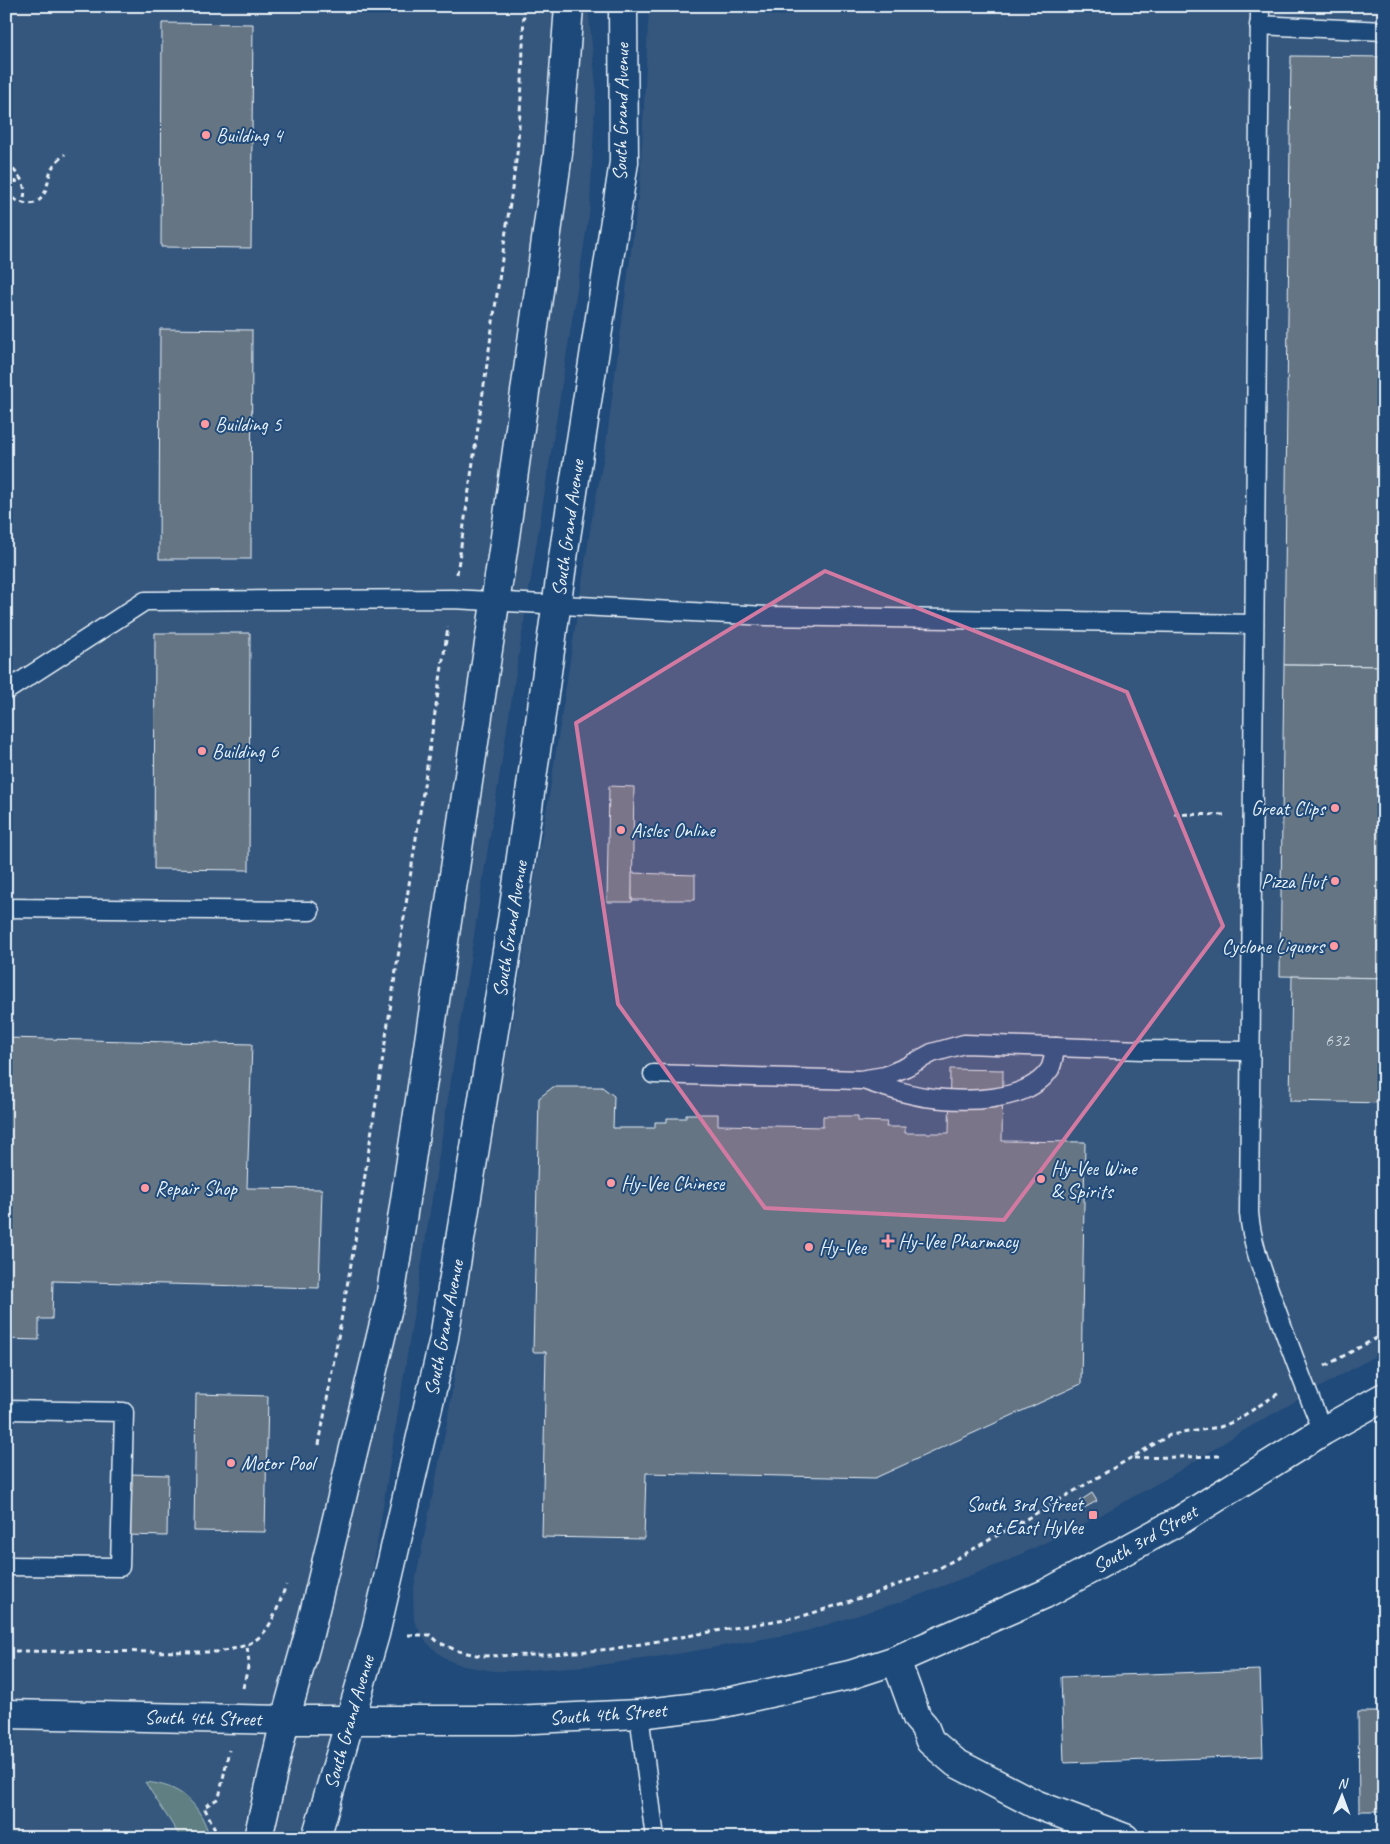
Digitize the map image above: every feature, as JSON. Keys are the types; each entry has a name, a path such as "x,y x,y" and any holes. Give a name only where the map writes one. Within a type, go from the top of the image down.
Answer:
{"street":[{"path":"258,1838 285,1720 310,1634 390,1299 506,529 558,153 569,6"},
{"name":"South Grand Avenue","path":"316,1838 375,1634 444,1338 513,914 557,603 624,162 623,6"},
{"name":"South 3rd Street","path":"896,1660 1045,1594 1116,1557 1179,1521 1323,1431 1384,1397"},
{"path":"896,1660 917,1718 924,1726 930,1741 956,1763 1035,1804 1125,1838"},
{"name":"South 4th Street","path":"6,1714 285,1720 513,1720 639,1714 714,1705 850,1675 896,1660"}],"lane":[{"path":"1260,6 1249,1213 1251,1237 1302,1379 1323,1431"},
{"path":"1260,25 1384,31"},
{"path":"6,691 145,601 453,599 557,603 766,616 1254,624"},
{"path":"6,908 310,911"},
{"path":"653,1074 860,1080 885,1076 906,1068 932,1053 964,1044 1144,1050 1250,1051"},
{"path":"860,1080 925,1097 966,1099 1009,1096 1033,1087 1050,1068 1056,1047"},
{"path":"6,1410 124,1412 120,1567 6,1566"},
{"path":"639,1714 654,1838"}],"path":[{"path":"458,564 517,154 522,84 524,6"},
{"path":"6,193 29,205 45,194 54,165 65,154"},
{"path":"6,164 19,174 22,181 24,198 22,203"},
{"path":"6,186 12,182 22,181"},
{"path":"6,235 10,244"},
{"path":"319,1445 354,1241 448,628"},
{"path":"1174,814 1226,815"},
{"path":"1349,1352 1384,1334"},
{"path":"422,1635 432,1635 438,1642 458,1651 481,1656 539,1655 612,1648 803,1616 876,1593 938,1569 1170,1435 1220,1428 1235,1421 1266,1401"},
{"path":"6,1651 215,1652 233,1650 247,1646 259,1639 269,1628 288,1578"},
{"path":"247,1646 249,1662"},
{"path":"217,1838 215,1829 204,1807 219,1798"}],"highlighted area":[{"path":"825,571 1127,692 1223,926 1004,1220 765,1208 618,1004 576,723"}],"shaded area":[{"path":"6,6 588,6 596,86 590,208 349,1720 313,1838 6,1838"},
{"path":"649,6 1384,6 1384,1351 1241,1432 1171,1476 1082,1525 1005,1562 904,1601 803,1632 677,1654 600,1665 494,1671 463,1666 448,1660 426,1642 414,1621 413,1592 447,1423 499,1092 515,1009 591,524 606,444 640,182"}],"green space":[{"path":"145,1782 169,1787 187,1798 201,1815 210,1838 181,1838"}],"building":[{"name":"Building 4","path":"162,23 253,24 251,248 161,247"},
{"path":"1291,56 1384,57 1384,666 1284,665"},
{"name":"Building 5","path":"160,329 252,330 251,559 159,559"},
{"name":"Building 6","path":"155,633 250,633 249,870 154,869"},
{"path":"1284,665 1384,666 1384,978 1280,976"},
{"name":"Aisles Online","path":"609,786 634,787 632,902 607,902"},
{"path":"632,873 695,875 695,900 632,900"},
{"path":"1292,976 1384,978 1384,1103 1290,1101"},
{"name":"Repair Shop","path":"6,1038 252,1044 247,1188 322,1189 319,1288 53,1281 52,1319 39,1319 39,1340 6,1339"},
{"name":"Hy-Vee","path":"950,1069 1003,1070 1002,1141 1085,1142 1081,1384 875,1478 646,1473 644,1539 542,1537 546,1352 533,1352 539,1098 553,1087 602,1087 614,1096 613,1128 655,1128 655,1122 667,1122 667,1118 686,1118 686,1114 718,1114 718,1125 823,1127 823,1116 858,1116 858,1121 887,1122 886,1127 905,1127 905,1133 949,1133"},
{"name":"Motor Pool","path":"196,1394 268,1396 265,1532 194,1531"},
{"path":"128,1474 168,1475 167,1536 127,1535"},
{"path":"1092,1493 1097,1501 1084,1508 1080,1501"},
{"path":"1260,1670 1263,1756 1064,1763 1061,1677"},
{"path":"1358,1712 1384,1712 1384,1811 1359,1811"}],"place":[{"name":"Building 4","path":"206,135"},
{"name":"Building 5","path":"205,424"},
{"name":"Building 6","path":"202,751"},
{"name":"Great Clips","path":"1335,808"},
{"name":"Aisles Online","path":"621,830"},
{"name":"Pizza Hut","path":"1335,881"},
{"name":"Cyclone Liquors","path":"1334,946"},
{"name":"Hy-Vee Wine & Spirits","path":"1041,1179"},
{"name":"Hy-Vee Chinese","path":"611,1183"},
{"name":"Repair Shop","path":"145,1188"},
{"name":"Hy-Vee Pharmacy","path":"888,1241"},
{"name":"Hy-Vee","path":"809,1247"},
{"name":"Motor Pool","path":"231,1463"},
{"name":"South 3rd Street at East HyVee","path":"1093,1515"}]}
